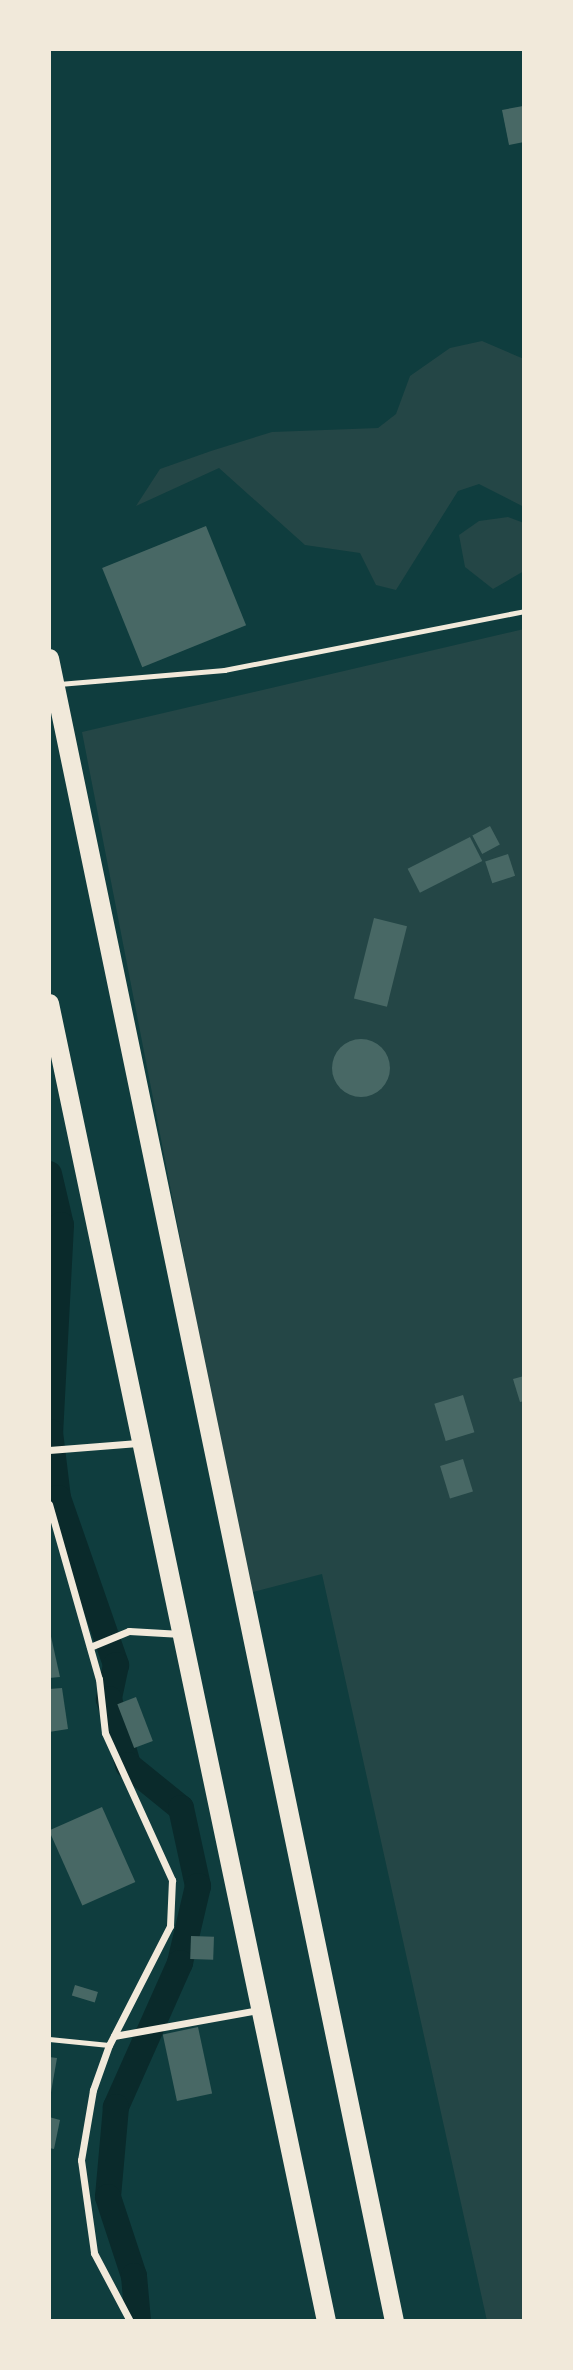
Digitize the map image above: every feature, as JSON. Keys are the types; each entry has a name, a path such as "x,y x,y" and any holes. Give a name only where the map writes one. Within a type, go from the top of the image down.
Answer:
{"highway":[{"path":"49,658 52,685 394,2321"},
{"path":"49,1003 61,1080 264,2009 326,2321"}],"street":[{"path":"49,1450 78,1451 139,1443"},
{"path":"49,1504 90,1647 105,1733 172,1880 170,1926 109,2045 93,2090 81,2160 94,2253 130,2321"},
{"path":"90,1647 129,1631 181,1634"},
{"path":"114,2036 196,2019 264,2009"}],"lane":[{"path":"52,685 224,670 524,611"},
{"path":"49,2039 109,2045"}],"shaded area":[{"path":"482,341 524,359 524,507 479,484 458,491 396,590 376,585 360,553 305,545 219,468 136,506 160,469 211,451 272,432 378,428 396,414 410,376 450,348"},
{"path":"508,517 524,523 524,571 493,589 465,567 459,535 479,521"},
{"path":"524,629 524,2321 487,2321 322,1574 249,1593 82,732"}],"building":[{"path":"523,106 524,142 509,145 502,110"},
{"path":"206,526 246,625 142,667 102,568"},
{"path":"490,826 500,845 482,854 472,835"},
{"path":"470,837 482,861 420,893 408,869"},
{"path":"508,854 515,876 492,883 485,861"},
{"path":"374,918 407,926 387,1007 354,999"},
{"path":"355,1039 367,1039 382,1047 390,1062 390,1074 382,1089 367,1097 355,1097 340,1089 332,1074 332,1062 340,1047"},
{"path":"524,1376 524,1401 520,1402 513,1379"},
{"path":"463,1395 474,1432 446,1441 434,1404"},
{"path":"463,1459 473,1492 450,1499 440,1466"},
{"path":"50,1632 60,1677 49,1678"},
{"path":"62,1688 68,1729 49,1732 49,1689"},
{"path":"136,1697 153,1741 134,1748 117,1704"},
{"path":"102,1807 135,1882 82,1906 49,1831"},
{"path":"191,1936 214,1937 213,1960 190,1959"},
{"path":"75,1985 98,1992 95,2003 72,1996"},
{"path":"198,2027 212,2094 177,2101 163,2034"},
{"path":"49,2057 57,2058 50,2098 49,2098"},
{"path":"49,2117 60,2120 54,2149 49,2148"}],"waterway":[{"path":"49,1174 61,1225 50,1432 58,1498 116,1665 109,1699 128,1765 181,1808 198,1886 180,1963 116,2107 108,2197 134,2276 138,2321"}]}
